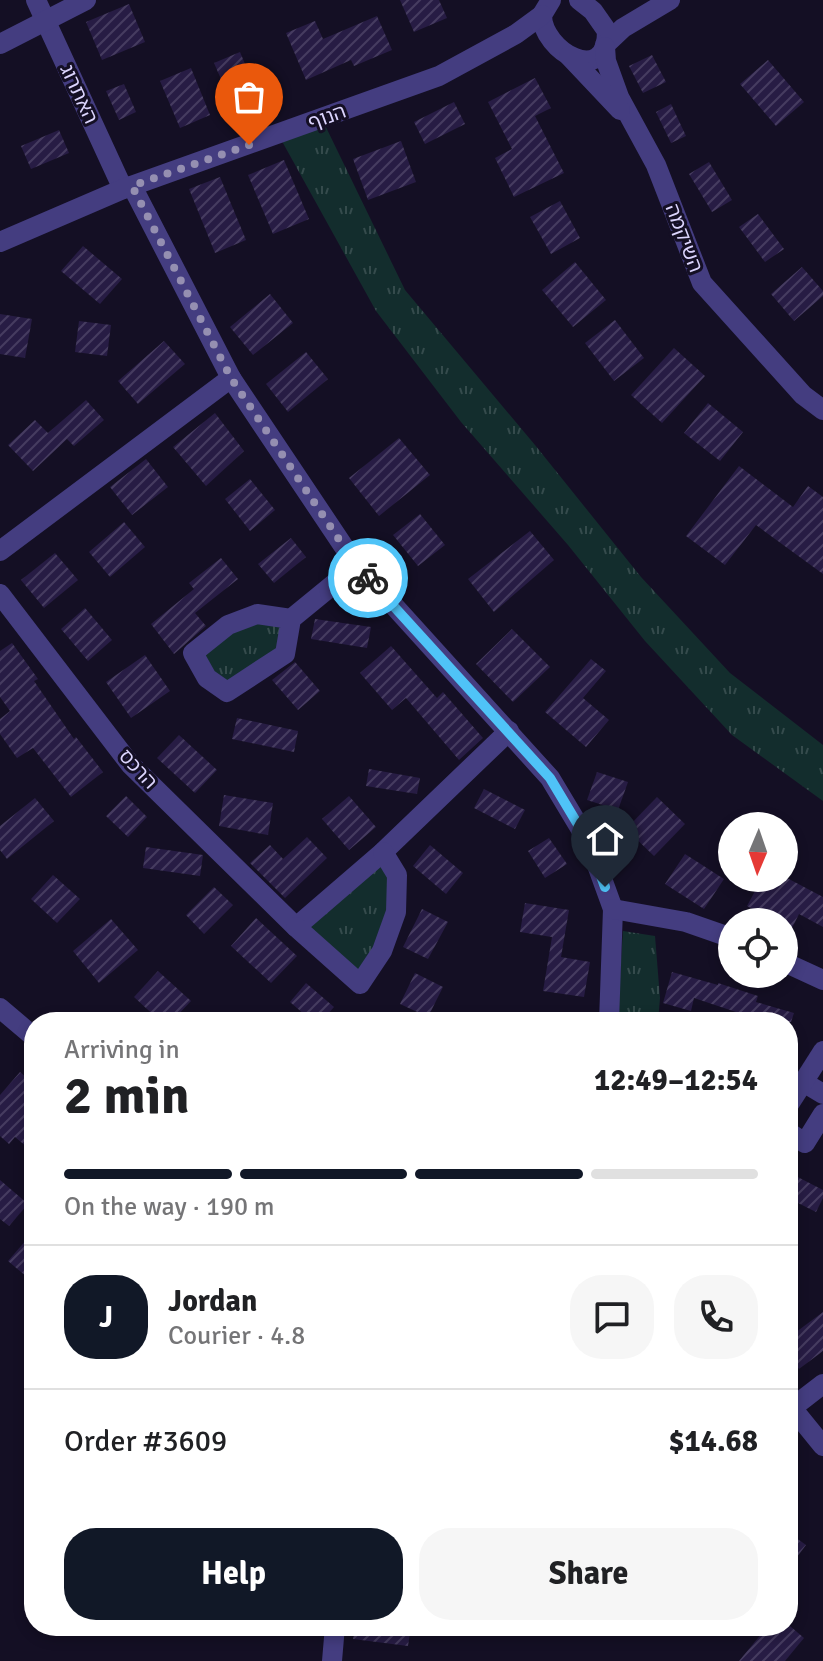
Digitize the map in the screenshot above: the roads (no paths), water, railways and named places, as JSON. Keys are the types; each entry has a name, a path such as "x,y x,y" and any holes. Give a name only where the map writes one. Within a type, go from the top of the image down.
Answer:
{"street":[{"name":"האתרוג","path":"36,0 128,187 231,378 357,565 550,778 589,843 613,909"},
{"path":"0,44 86,0"},
{"path":"569,56 576,60 591,60 599,56 623,28 670,0"},
{"path":"547,5 542,23 549,37"},
{"name":"הנוף","path":"0,242 128,187 439,76 516,34 547,5"},
{"path":"587,5 614,18 647,13"},
{"path":"587,5 607,31 605,46 612,81 632,121"},
{"path":"516,34 536,31 549,37 632,121"},
{"name":"השיקמה","path":"632,121 656,165 702,283 803,395 823,410"},
{"path":"0,551 231,378"},
{"path":"291,619 257,614 228,625 193,653 207,678 227,692 285,654 291,619 357,565"},
{"name":"הרכס","path":"0,594 130,764 296,927 360,984 382,951 396,912 397,875 383,852"},
{"path":"296,927 383,852 509,731"},
{"path":"609,1012 613,909 686,922 718,933"},
{"path":"798,968 823,980"},
{"path":"0,1008 24,1028"},
{"path":"798,1090 823,1051"},
{"path":"803,1082 823,1094"},
{"path":"798,1138 805,1143 823,1114"},
{"path":"798,1400 823,1384"},
{"path":"798,1414 823,1446"},
{"path":"332,1661 334,1636"}]}
